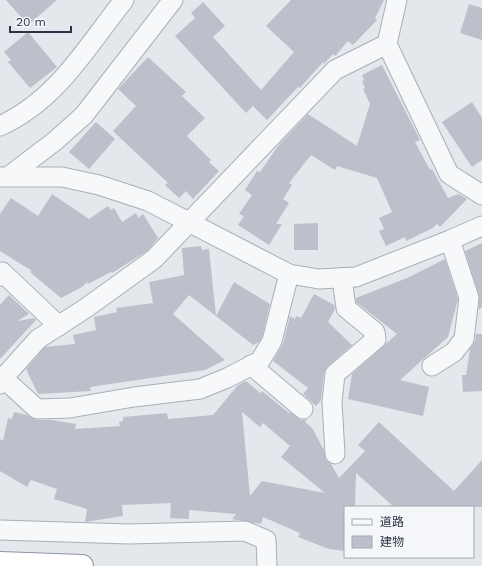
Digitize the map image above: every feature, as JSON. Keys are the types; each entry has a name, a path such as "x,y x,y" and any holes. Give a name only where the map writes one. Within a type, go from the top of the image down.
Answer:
{"highway":[{"path":"0,563 82,566"}],"street":[{"path":"0,126 34,107 58,85 124,0"},
{"path":"4,177 55,141 84,115 173,0"},
{"path":"397,0 387,44 449,174 482,195"},
{"path":"289,274 272,340 260,360 227,378 200,389 134,397 70,408 37,409 2,381 38,340 154,260 336,70 387,44"},
{"path":"4,177 62,177 100,185 148,201 289,274 319,279 356,277 482,226"},
{"path":"432,366 454,352 464,339 469,298 450,240"},
{"path":"0,276 2,272 59,326"},
{"path":"335,454 332,402 335,374 376,340 375,332 346,308 342,278"},
{"path":"251,365 303,410"},
{"path":"0,530 129,534 245,531 266,540 267,566"}],"building":[{"path":"6,0 57,0 28,25"},
{"path":"291,0 384,0 375,18 377,20 353,45 348,41 335,56 333,54 324,64 323,62 300,88 298,87 267,120 253,106 246,113 175,36 195,18 191,13 203,2 225,26 213,37 261,90 294,52 266,26"},
{"path":"469,4 482,8 482,40 460,33"},
{"path":"28,32 57,67 30,88 8,62 11,60 4,52"},
{"path":"148,57 186,92 182,96 205,118 187,136 211,160 209,162 219,171 193,199 186,191 179,198 165,185 168,183 113,131 136,106 118,89"},
{"path":"382,65 420,140 415,142 430,170 432,169 448,198 459,194 467,199 440,227 437,224 433,228 406,241 405,237 386,246 379,231 384,229 379,218 392,212 377,178 337,166 335,170 311,155 289,183 292,185 283,199 289,203 276,224 282,224 269,245 238,225 244,216 239,214 252,195 245,190 257,171 260,172 278,146 308,114 357,146 370,104 363,89 365,88 362,81 364,80 362,75"},
{"path":"472,102 482,118 482,160 472,167 442,122"},
{"path":"96,122 115,139 89,169 69,152"},
{"path":"52,194 89,219 108,206 111,210 114,208 122,222 136,213 138,218 143,214 158,238 147,251 112,273 111,272 88,284 87,282 82,287 61,298 30,272 32,271 0,251 0,214 11,198 38,216"},
{"path":"318,223 318,250 294,250 294,224"},
{"path":"482,243 482,307 479,310 479,295 465,251"},
{"path":"201,246 202,250 209,249 216,316 234,282 270,304 262,337 259,342 253,345 189,295 173,314 225,360 205,370 90,387 91,391 38,394 26,369 45,347 75,344 73,335 96,330 94,317 117,312 116,308 153,303 149,282 184,275 182,248"},
{"path":"445,259 458,299 448,337 400,380 429,387 423,416 348,399 352,374 397,334 356,302 356,298 407,278"},
{"path":"314,294 334,305 335,309 328,322 352,345 328,366 324,373 321,400 316,406 303,394 308,388 273,361 283,344 290,316 295,319 296,316 301,318"},
{"path":"9,295 29,314 17,321 35,318 36,320 0,359 0,305"},
{"path":"476,334 482,334 482,391 463,392 462,375 466,375 470,349 475,341"},
{"path":"246,381 260,393 262,391 289,413 290,412 301,420 307,419 305,422 312,428 324,450 326,460 331,464 339,478 365,451 358,445 379,422 454,491 482,460 482,507 393,506 356,473 355,506 344,506 344,551 329,549 298,537 300,533 263,517 261,524 232,519 236,514 189,510 189,519 170,518 171,503 122,505 123,516 85,522 87,509 54,499 57,489 31,480 27,487 0,471 0,439 3,441 8,418 12,419 14,412 27,415 37,420 52,420 76,424 75,429 120,426 119,422 123,421 123,417 167,413 168,419 213,415 238,385","holes":["242,412 260,427 263,423 290,446 281,457 325,493 262,481 250,496"]}]}
